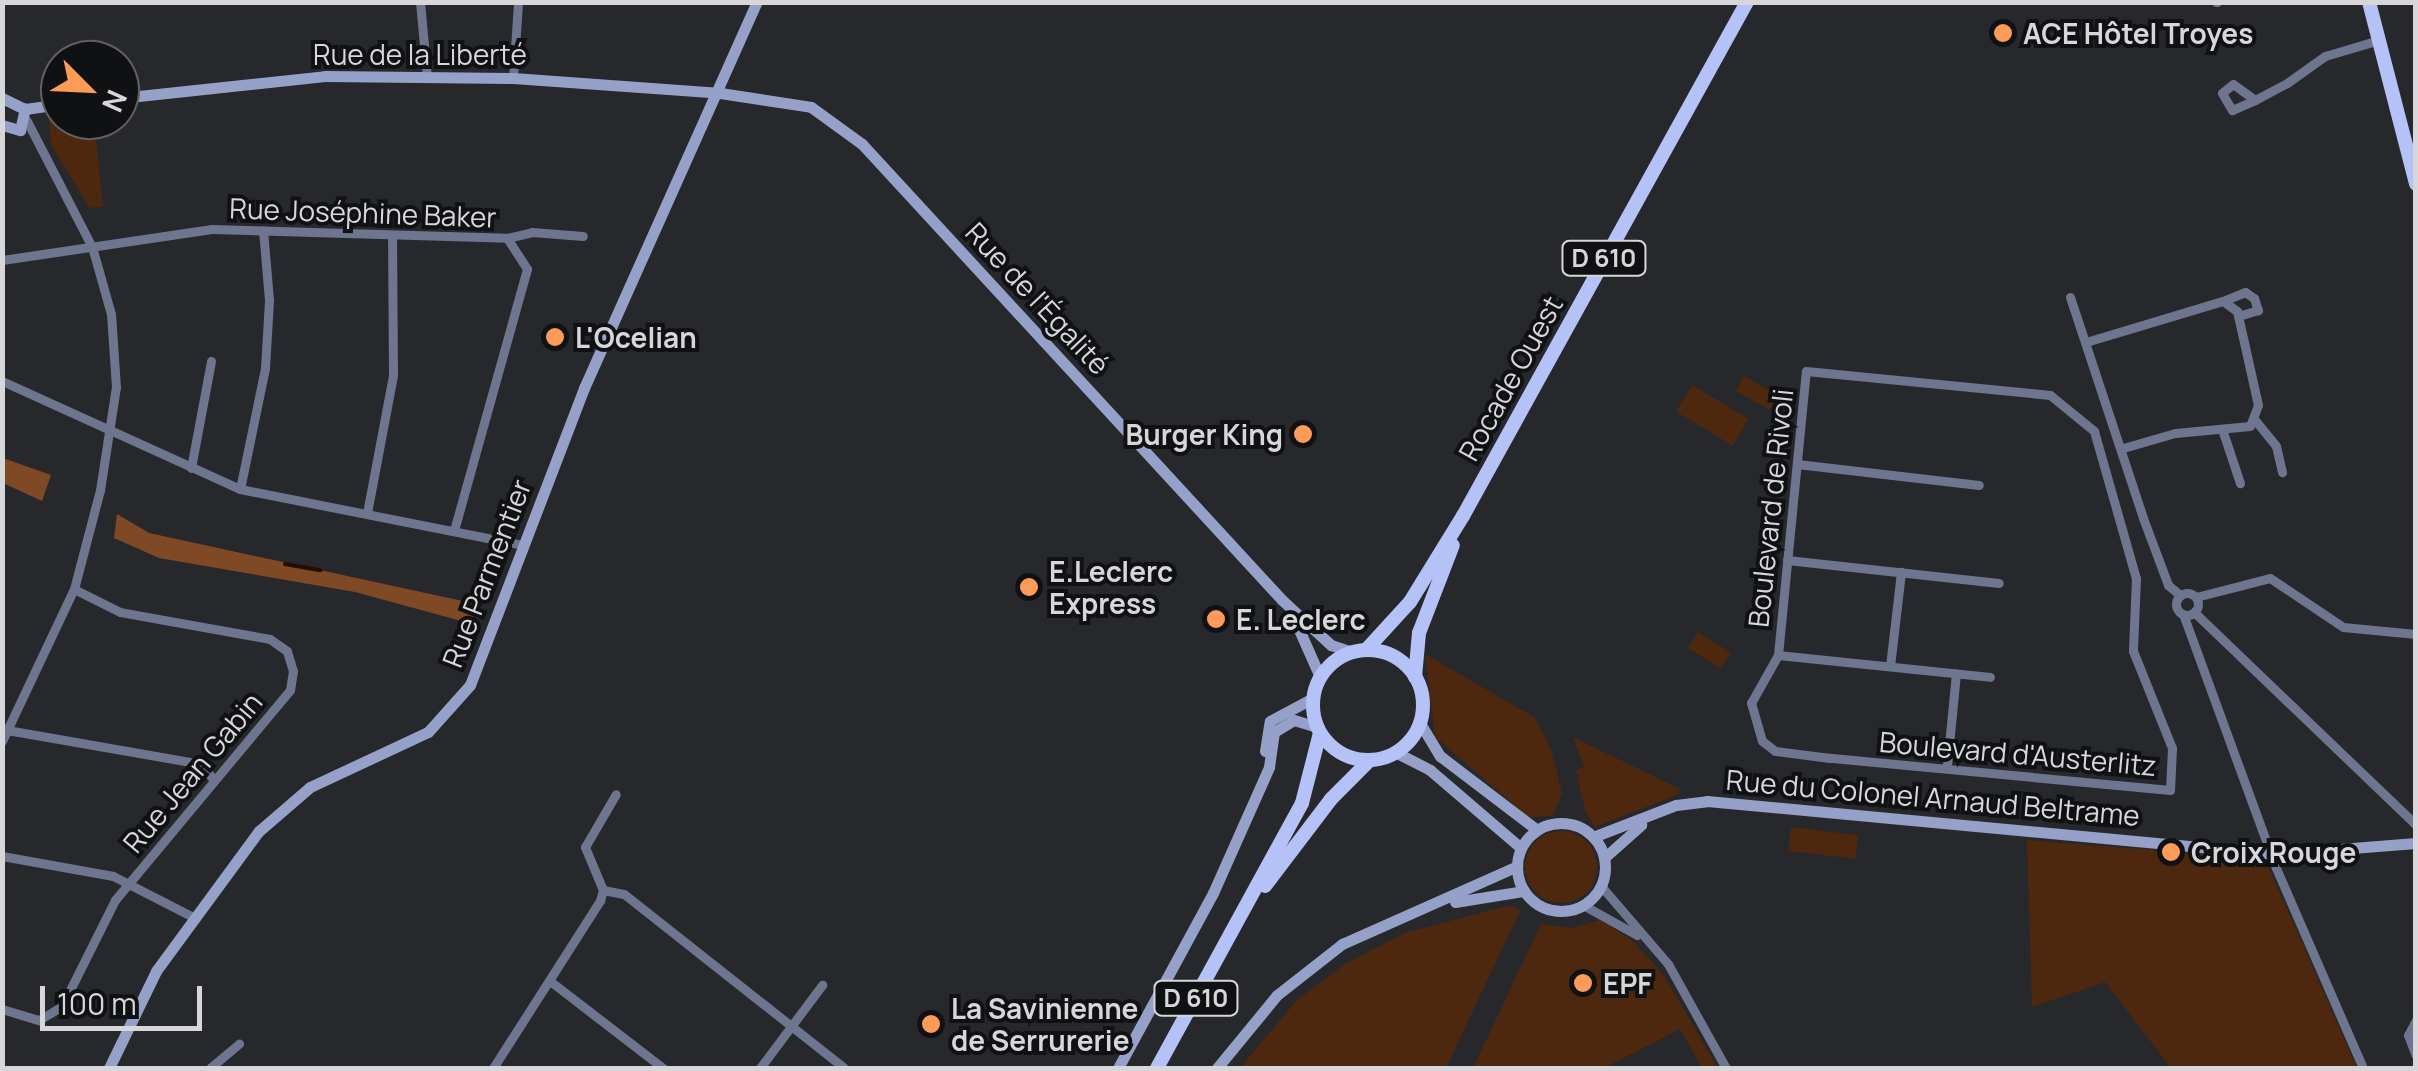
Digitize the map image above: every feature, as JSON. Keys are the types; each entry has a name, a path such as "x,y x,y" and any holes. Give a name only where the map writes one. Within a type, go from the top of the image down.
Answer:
{"main road":[{"name":"Rocade Ouest","path":"1360,651 1410,602 1463,516 1747,2"},
{"path":"2369,2 2416,184"},
{"name":"Rocade Ouest","path":"1415,677 1419,632 1463,516"},
{"path":"1360,651 1394,657 1415,677 1422,695 1420,723 1396,753 1369,761 1341,754 1318,730 1313,698 1320,677 1360,651"},
{"name":"D 610","path":"1157,1068 1312,782 1318,730"},
{"name":"D 610","path":"1235,927 1331,798 1369,761"}],"street":[{"path":"420,2 427,78"},
{"path":"513,78 518,2"},
{"name":"Rue Parmentier","path":"108,1068 156,971 258,831 293,798 393,753 453,707 470,686 584,388 758,2"},
{"path":"2255,100 2324,56 2379,40"},
{"name":"Rue de la Liberté","path":"140,96 325,76 513,78 720,93"},
{"name":"Rue de l'Égalité","path":"720,93 795,102 846,128 1282,600"},
{"path":"2,98 26,115 31,138 92,247 112,314 111,434 74,589 2,741"},
{"path":"16,131 26,115 40,110"},
{"path":"2,125 31,138"},
{"name":"Rue Joséphine Baker","path":"2,260 212,229 507,238 527,269 454,530"},
{"path":"240,489 265,368 270,300 264,230"},
{"path":"507,238 532,232 583,236"},
{"path":"366,513 393,375 392,234"},
{"path":"2086,342 2245,292 2254,298 2258,310 2238,316"},
{"path":"2070,297 2162,568 2180,595"},
{"path":"2224,300 2238,316 2258,405 2255,420"},
{"path":"191,468 211,361"},
{"name":"Boulevard de Rivoli","path":"1751,703 1778,655 1806,371 2062,399 2094,431 2139,594"},
{"path":"2,381 111,434 240,489 524,545"},
{"path":"2123,448 2175,433 2223,432 2255,420"},
{"path":"2255,420 2276,446 2282,472"},
{"path":"2223,432 2240,483"},
{"path":"1796,464 1979,484"},
{"path":"1787,560 2000,583"},
{"path":"1890,666 1901,572"},
{"path":"2180,595 2196,596 2270,578 2343,627 2416,634"},
{"name":"Rue Jean Gabin","path":"2,1009 38,1020 62,1006 92,938 131,882 290,690 287,651 270,639 120,612 74,589"},
{"name":"Boulevard d'Austerlitz","path":"1751,703 1762,741 1775,751 1946,770 1947,764 2170,790 2172,748 2133,651 2139,594"},
{"path":"2180,595 2176,606 2183,614 2363,1068"},
{"path":"2194,612 2196,596"},
{"path":"1282,600 1332,645 1360,651"},
{"path":"1282,600 1314,650 1320,677"},
{"path":"2183,614 2194,612"},
{"path":"2194,612 2416,824"},
{"path":"1778,655 1990,676"},
{"path":"1947,764 1956,673"},
{"path":"1263,781 1270,721 1313,698"},
{"path":"1118,1068 1214,893 1263,781 1279,726 1294,720 1318,730"},
{"path":"1420,723 1440,756 1538,830"},
{"path":"7,730 201,764 214,780"},
{"path":"1396,753 1430,770 1521,848"},
{"path":"493,1068 595,913 602,890 585,847 616,794"},
{"name":"Rue du Colonel Arnaud Beltrame","path":"1593,837 1708,801 2275,854 2416,844"},
{"path":"1604,858 1657,814"},
{"path":"1568,824 1593,837 1604,858 1601,886 1583,906 1556,911 1524,891 1517,866 1521,848 1538,830 1568,824"},
{"path":"2,856 131,882 193,917"},
{"path":"1216,1068 1278,994 1342,944 1517,866"},
{"path":"1601,886 1653,946 1726,1068"},
{"path":"602,890 624,894 844,1068"},
{"path":"1412,912 1524,891"},
{"path":"1583,906 1653,946"},
{"path":"550,981 663,1068"},
{"path":"760,1068 822,986"},
{"path":"2416,1020 2408,1035 2416,1056"},
{"path":"210,1068 223,1065 238,1044"}],"shaded area":[{"path":"51,140 96,140 103,206 90,208"},
{"path":"1744,376 1778,395 1770,410 1736,391"},
{"path":"1692,385 1749,419 1733,446 1676,412"},
{"path":"3,458 51,475 42,501 3,483"},
{"path":"117,514 149,533 481,605 476,625 355,592 159,558 114,538"},
{"path":"1698,632 1731,653 1721,669 1688,648"},
{"path":"1425,654 1534,717 1550,746 1562,794 1552,816 1528,817 1435,737"},
{"path":"1573,737 1680,789 1677,795 1595,827 1586,814 1576,770 1584,767"},
{"path":"1791,827 1858,835 1856,859 1788,851"},
{"path":"1561,831 1587,841 1597,867 1587,893 1561,903 1535,893 1525,867 1535,841"},
{"path":"2027,840 2265,859 2357,1068 2171,1068 2105,982 2032,1007"},
{"path":"1511,905 1520,911 1446,1068 1240,1068 1297,1000 1345,964 1404,933"},
{"name":"EPF","path":"1601,920 1634,942 1665,977 1718,1068 1702,1068 1680,1029 1604,1068 1473,1068 1541,924 1571,928"}],"waterway":[{"path":"285,564 320,570"}],"place":[{"name":"ACE Hôtel Troyes","path":"2003,33"},
{"name":"L'Ocelian","path":"555,337"},
{"name":"Burger King","path":"1303,434"},
{"name":"E.Leclerc Express","path":"1029,587"},
{"name":"E. Leclerc","path":"1216,619"},
{"name":"Croix Rouge","path":"2171,852"},
{"name":"EPF","path":"1583,983"},
{"name":"La Savinienne de Serrurerie","path":"931,1024"}]}
